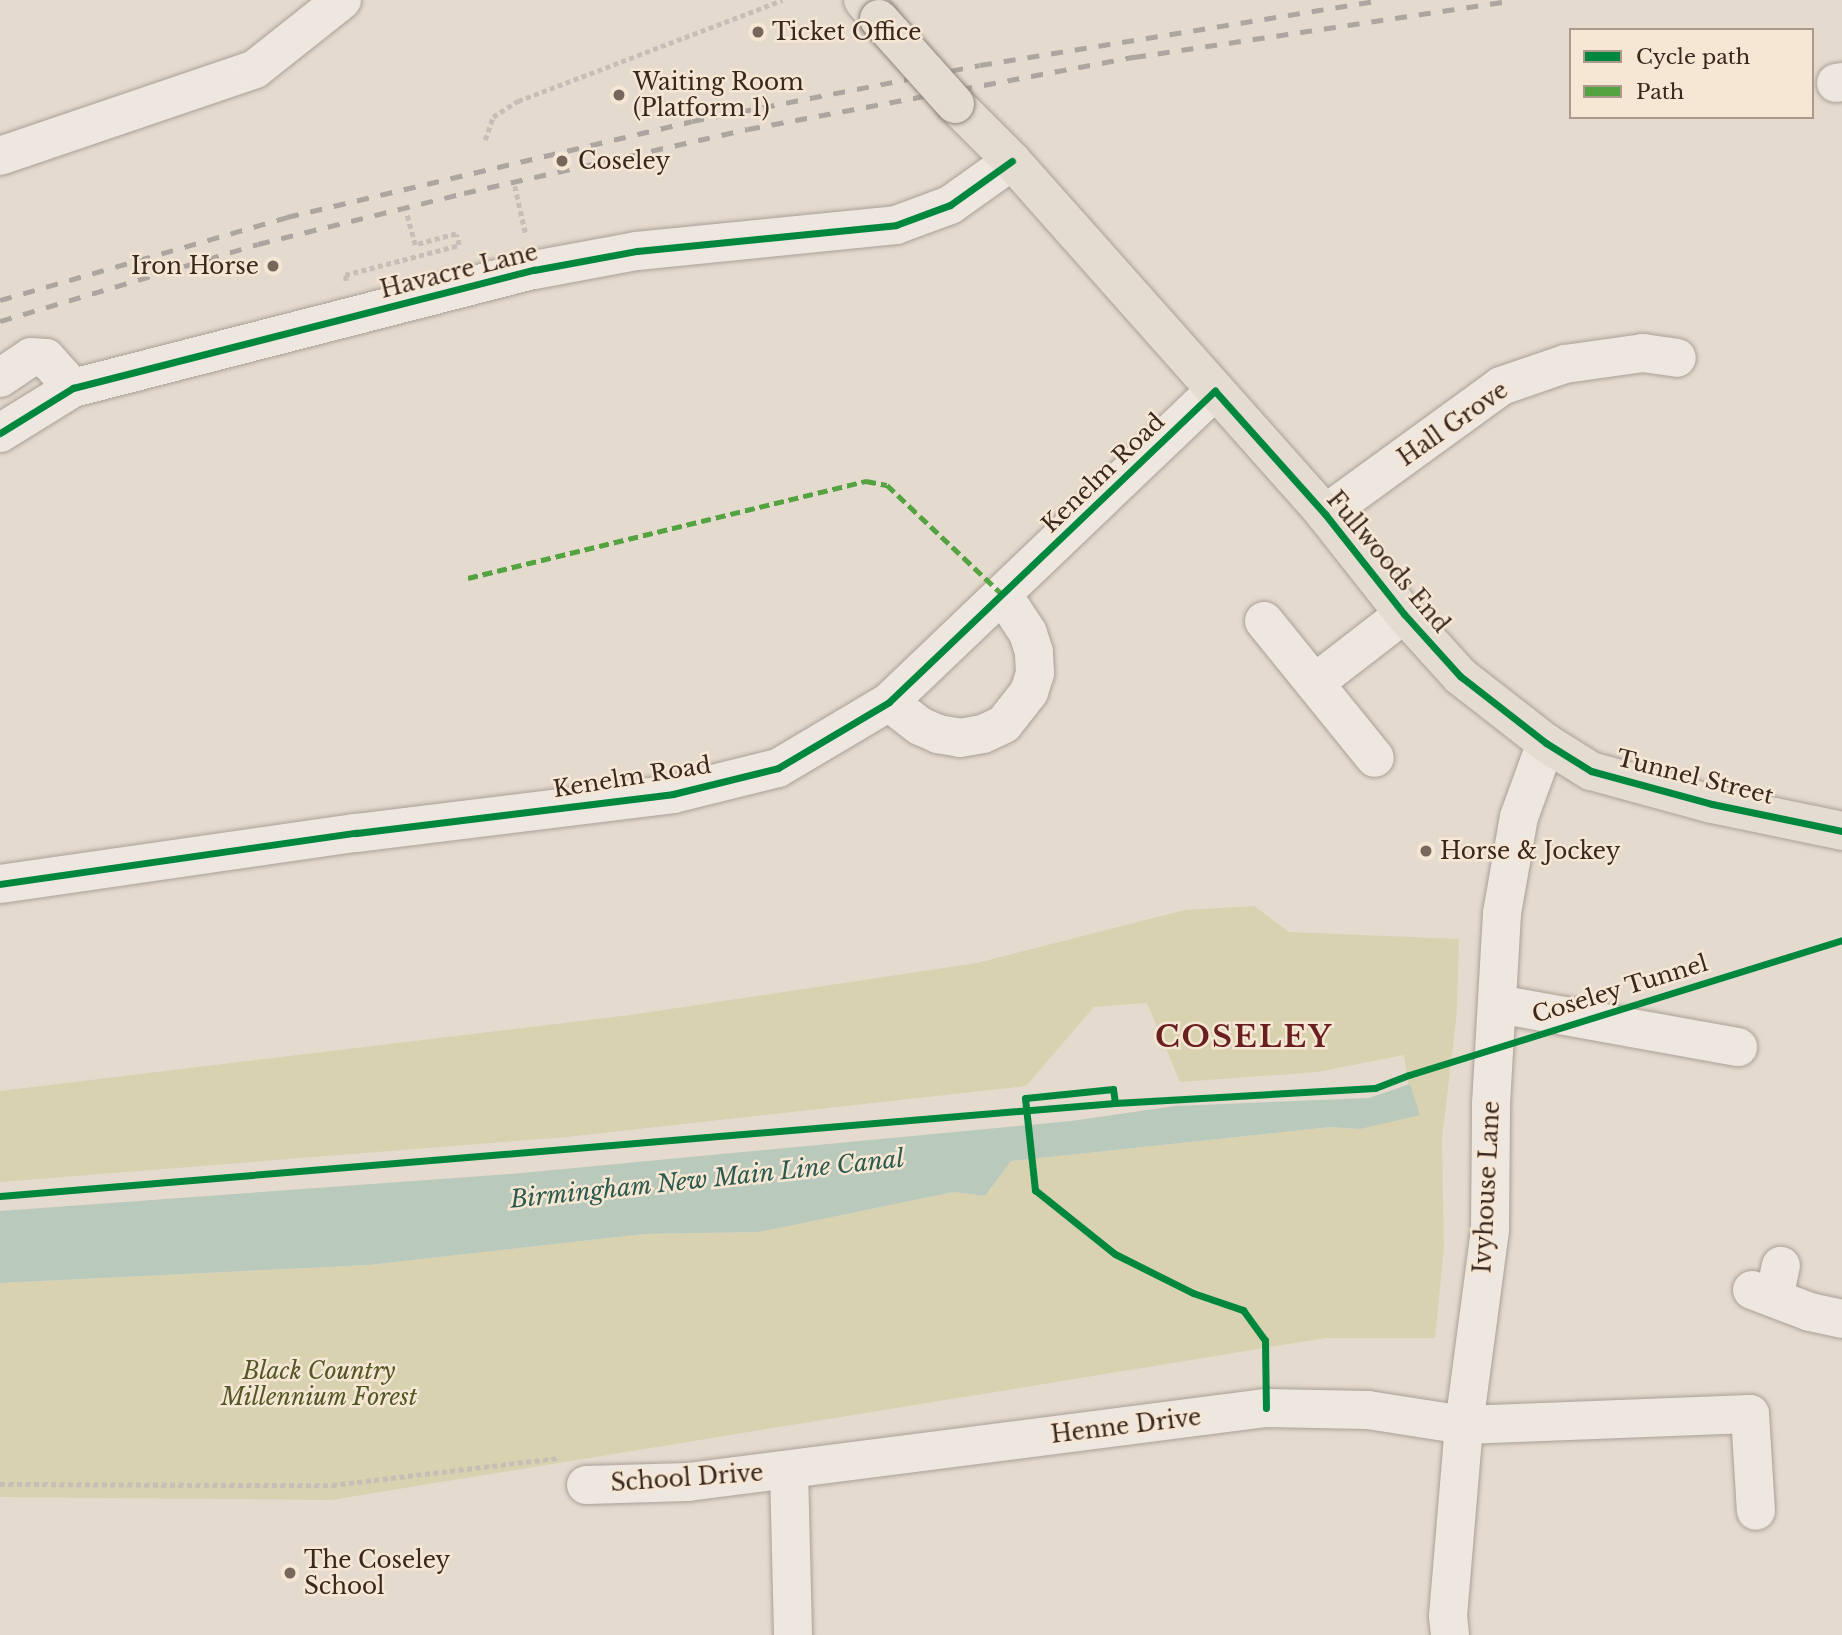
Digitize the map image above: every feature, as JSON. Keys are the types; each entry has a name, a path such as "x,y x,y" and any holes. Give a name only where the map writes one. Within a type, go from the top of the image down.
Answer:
{"main road":[{"name":"Fullwoods End","path":"871,9 955,104 1012,161 1325,514 1404,614 1460,676 1546,743"},
{"name":"Tunnel Street","path":"1546,743 1591,771 1712,804 1842,831"}],"street":[{"path":"0,156 255,69 342,0"},
{"name":"Havacre Lane","path":"0,433 73,388 534,270 649,250 897,225 950,205 1012,161"},
{"name":"Hall Grove","path":"1325,514 1502,386 1565,364 1643,353 1677,358"},
{"path":"0,378 31,357 46,358 73,388"},
{"name":"Kenelm Road","path":"0,884 356,833 673,794 778,768 889,702 1215,391"},
{"path":"889,702 920,726 938,734 960,738 983,734 1004,724 1029,692 1035,673 1034,652 1028,633 1003,595"},
{"path":"1316,682 1404,614"},
{"path":"1264,621 1375,758"},
{"name":"Ivyhouse Lane","path":"1450,1635 1448,1616 1464,1425 1490,1229 1491,1104 1502,913 1519,817 1546,743"},
{"path":"1498,1004 1738,1047"},
{"path":"1769,1285 1810,1312 1842,1319"},
{"name":"Henne Drive","path":"789,1469 1266,1408 1368,1410 1464,1425 1750,1414 1756,1511"},
{"path":"789,1469 793,1635"},
{"name":"School Drive","path":"576,1471 688,1482 789,1469"}],"path":[{"path":"485,139 493,117 518,101 782,0"},
{"path":"515,186 534,270"},
{"path":"349,293 345,275 459,245 456,234 415,245 406,212"},
{"path":"0,1484 332,1485 576,1471"}],"green space":[{"name":"Black Country Millennium Forest","path":"1254,906 1289,932 1459,939 1457,1011 1442,1139 1444,1249 1435,1338 1326,1338 331,1500 0,1497 0,1283 368,1265 644,1234 759,1232 953,1192 985,1196 1011,1161 1330,1127 1360,1129 1411,1102 1404,1055 1317,1072 1180,1082 1147,1003 1094,1007 1026,1086 566,1137 0,1182 0,1091 630,1015 977,963 1185,910"}],"water":[{"name":"Birmingham New Main Line Canal","path":"1410,1084 1420,1115 1360,1129 1330,1127 1011,1161 985,1196 953,1192 759,1232 644,1234 368,1265 0,1283 0,1211 511,1174 1071,1121 1175,1106 1369,1098"}],"railway":[{"path":"0,300 287,217 692,121 980,65 1383,0"},
{"path":"0,321 258,244 464,193 748,129 1134,57 1514,0"}],"marked path":[{"path":"468,578 866,481 887,485 1003,595"}],"cycle path":[{"path":"0,433 73,388 534,270 637,251 896,225 950,205 1012,161"},
{"path":"0,884 356,833 673,794 778,768 889,702 1215,391 1325,514 1404,614 1460,676 1546,743 1591,771 1712,804 1842,831"},
{"name":"Coseley Tunnel","path":"0,1196 1115,1103 1375,1088 1409,1075 1842,940"},
{"path":"1115,1103 1113,1089 1025,1098 1035,1190 1115,1254 1193,1293 1243,1310 1265,1340 1266,1408"}],"place":[{"name":"Ticket Office","path":"758,32"},
{"name":"Waiting Room (Platform 1)","path":"619,95"},
{"name":"Coseley","path":"562,161"},
{"name":"Iron Horse","path":"273,266"},
{"name":"Horse & Jockey","path":"1426,851"},
{"name":"The Coseley School","path":"290,1573"}],"district":[{"name":"COSELEY","path":"1244,1037"}]}
